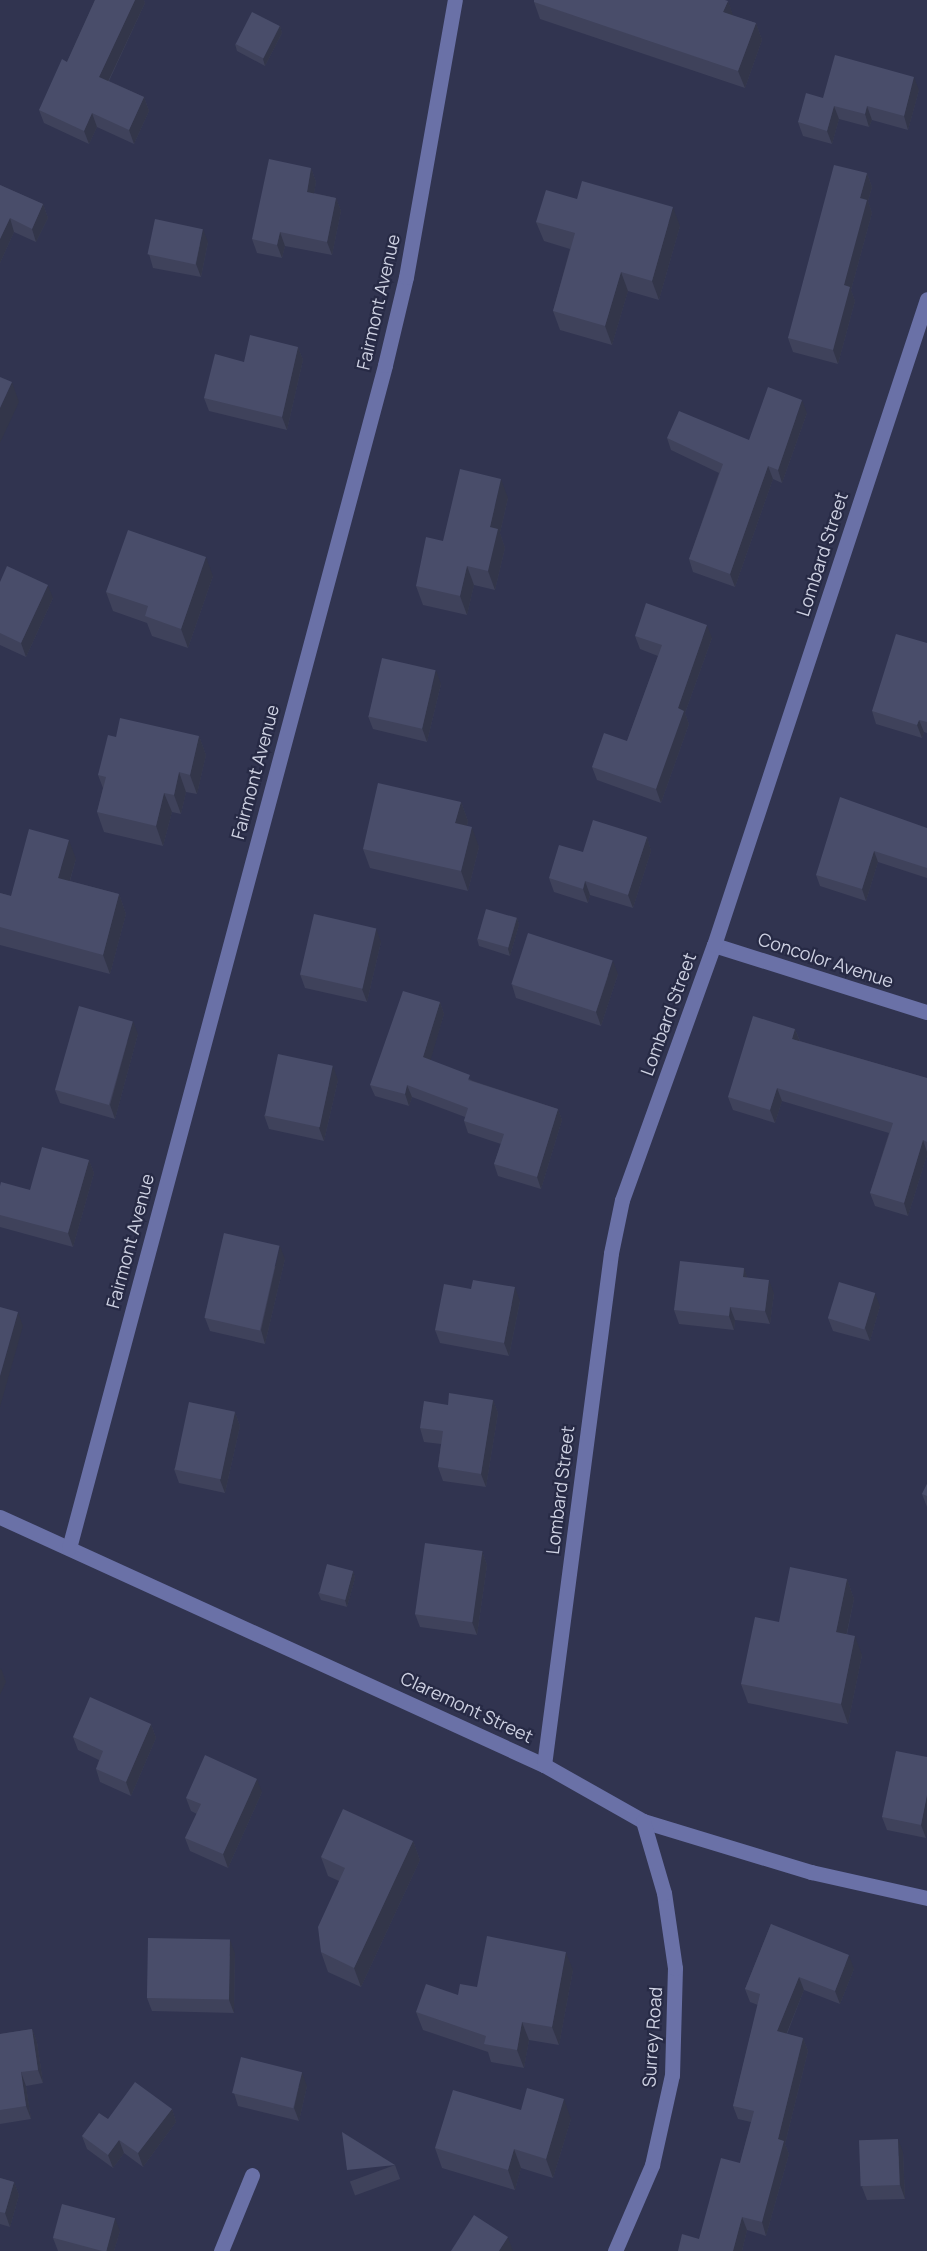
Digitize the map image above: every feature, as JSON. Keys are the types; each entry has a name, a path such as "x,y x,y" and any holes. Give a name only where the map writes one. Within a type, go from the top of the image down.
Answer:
{"street":[{"name":"Fairmont Avenue","path":"69,1548 385,365 406,277 455,0"},
{"name":"Lombard Street","path":"544,1765 611,1253 637,1153 714,945 927,299"},
{"name":"Concolor Avenue","path":"714,945 927,1012"},
{"name":"Claremont Street","path":"0,1517 544,1765 643,1821 811,1872 927,1898"},
{"name":"Surrey Road","path":"615,2251 652,2165 672,2075 675,1968 664,1893 643,1821"},
{"path":"221,2251 252,2175"}],"building":[{"path":"95,0 135,0 99,77 144,97 129,130 92,113 84,131 39,110 62,59 67,62"},
{"path":"534,0 725,0 728,1 723,12 756,23 738,71 534,2"},
{"path":"252,12 280,26 263,58 236,44"},
{"path":"835,55 914,77 904,116 867,106 865,114 834,106 827,131 798,122 806,93 823,98"},
{"path":"269,159 311,168 307,192 336,198 327,242 280,232 277,245 252,239"},
{"path":"834,165 867,173 860,198 867,200 844,285 850,287 833,350 788,338"},
{"path":"582,181 673,207 652,281 621,272 605,326 553,311 575,233 536,222 546,190 577,199"},
{"path":"0,185 43,204 32,229 10,218 0,239"},
{"path":"155,219 203,229 195,264 148,254"},
{"path":"250,335 298,347 282,417 204,398 215,354 244,362"},
{"path":"0,377 12,382 0,408"},
{"path":"768,387 802,400 778,470 768,466 730,574 689,559 723,464 667,438 679,411 749,440"},
{"path":"460,469 501,479 490,527 498,529 488,571 467,566 460,596 416,586 426,537 443,541"},
{"path":"128,530 206,557 181,629 145,616 148,606 106,592"},
{"path":"7,566 48,585 21,643 0,633 0,582"},
{"path":"646,603 707,625 678,708 684,711 656,789 592,767 604,733 627,741 662,645 635,636"},
{"path":"896,634 927,643 927,722 919,720 917,725 872,711"},
{"path":"382,658 436,670 422,729 369,716"},
{"path":"120,718 199,736 190,775 179,772 174,795 164,793 156,826 97,812 106,777 98,775 108,735 116,737"},
{"path":"378,783 461,802 455,823 472,827 461,871 363,849"},
{"path":"840,797 927,828 927,868 874,851 862,889 816,875"},
{"path":"593,820 647,837 628,895 585,881 583,889 549,878 559,845 583,852"},
{"path":"29,829 69,840 58,878 119,894 103,955 0,927 0,893 11,896"},
{"path":"486,909 517,918 508,948 477,939"},
{"path":"314,914 376,928 362,989 300,974"},
{"path":"528,933 613,961 596,1012 511,984"},
{"path":"403,991 440,1002 423,1057 470,1075 468,1080 558,1109 537,1177 494,1164 504,1134 464,1121 468,1108 407,1085 405,1094 370,1085"},
{"path":"79,1006 133,1021 109,1105 55,1090"},
{"path":"753,1016 795,1029 792,1039 927,1078 927,1142 923,1140 904,1203 870,1193 893,1123 777,1088 770,1110 728,1097"},
{"path":"278,1054 333,1066 320,1127 265,1116"},
{"path":"42,1147 89,1160 68,1233 0,1215 1,1182 30,1190"},
{"path":"224,1233 280,1246 260,1331 204,1318"},
{"path":"680,1261 744,1268 743,1277 769,1280 765,1311 730,1307 729,1316 674,1310"},
{"path":"473,1280 515,1287 504,1343 435,1330 444,1284 471,1289"},
{"path":"839,1282 875,1293 864,1329 828,1318"},
{"path":"0,1307 18,1312 0,1376"},
{"path":"449,1393 493,1400 481,1474 438,1467 443,1431 420,1428 424,1401 448,1405"},
{"path":"189,1402 235,1412 221,1479 175,1469"},
{"path":"927,1484 927,1496 922,1494"},
{"path":"425,1543 482,1551 472,1622 415,1614"},
{"path":"327,1564 353,1571 345,1600 319,1593"},
{"path":"790,1567 847,1579 836,1632 855,1636 841,1704 741,1684 755,1617 779,1622"},
{"path":"90,1697 151,1724 126,1782 96,1769 103,1751 73,1737"},
{"path":"896,1751 927,1757 927,1795 921,1825 882,1817"},
{"path":"205,1755 257,1779 223,1854 185,1838 201,1804 186,1798"},
{"path":"343,1809 413,1841 354,1968 321,1952 318,1927 345,1868 321,1857"},
{"path":"771,1924 849,1955 835,1991 799,1977 777,2031 803,2038 778,2139 784,2141 762,2222 742,2217 733,2251 678,2251 682,2234 699,2239 721,2158 740,2163 754,2111 733,2106 760,1994 745,1989"},
{"path":"487,1936 566,1952 552,2027 522,2022 517,2050 484,2044 486,2036 416,2012 426,1984 458,1995 460,1984 477,1987"},
{"path":"148,1938 230,1939 229,1999 147,1998"},
{"path":"32,2029 38,2070 21,2072 26,2106 0,2110 0,2034"},
{"path":"241,2057 302,2072 293,2108 232,2093"},
{"path":"135,2082 172,2109 138,2153 119,2140 108,2155 82,2136 99,2113 108,2119"},
{"path":"527,2088 564,2099 546,2159 514,2149 508,2170 435,2148 453,2090 521,2110"},
{"path":"342,2132 395,2165 347,2170"},
{"path":"898,2139 900,2185 861,2186 859,2140"},
{"path":"0,2178 14,2182 5,2213 0,2212"},
{"path":"62,2204 115,2218 106,2251 53,2238"},
{"path":"474,2215 508,2237 499,2251 451,2251"}]}
